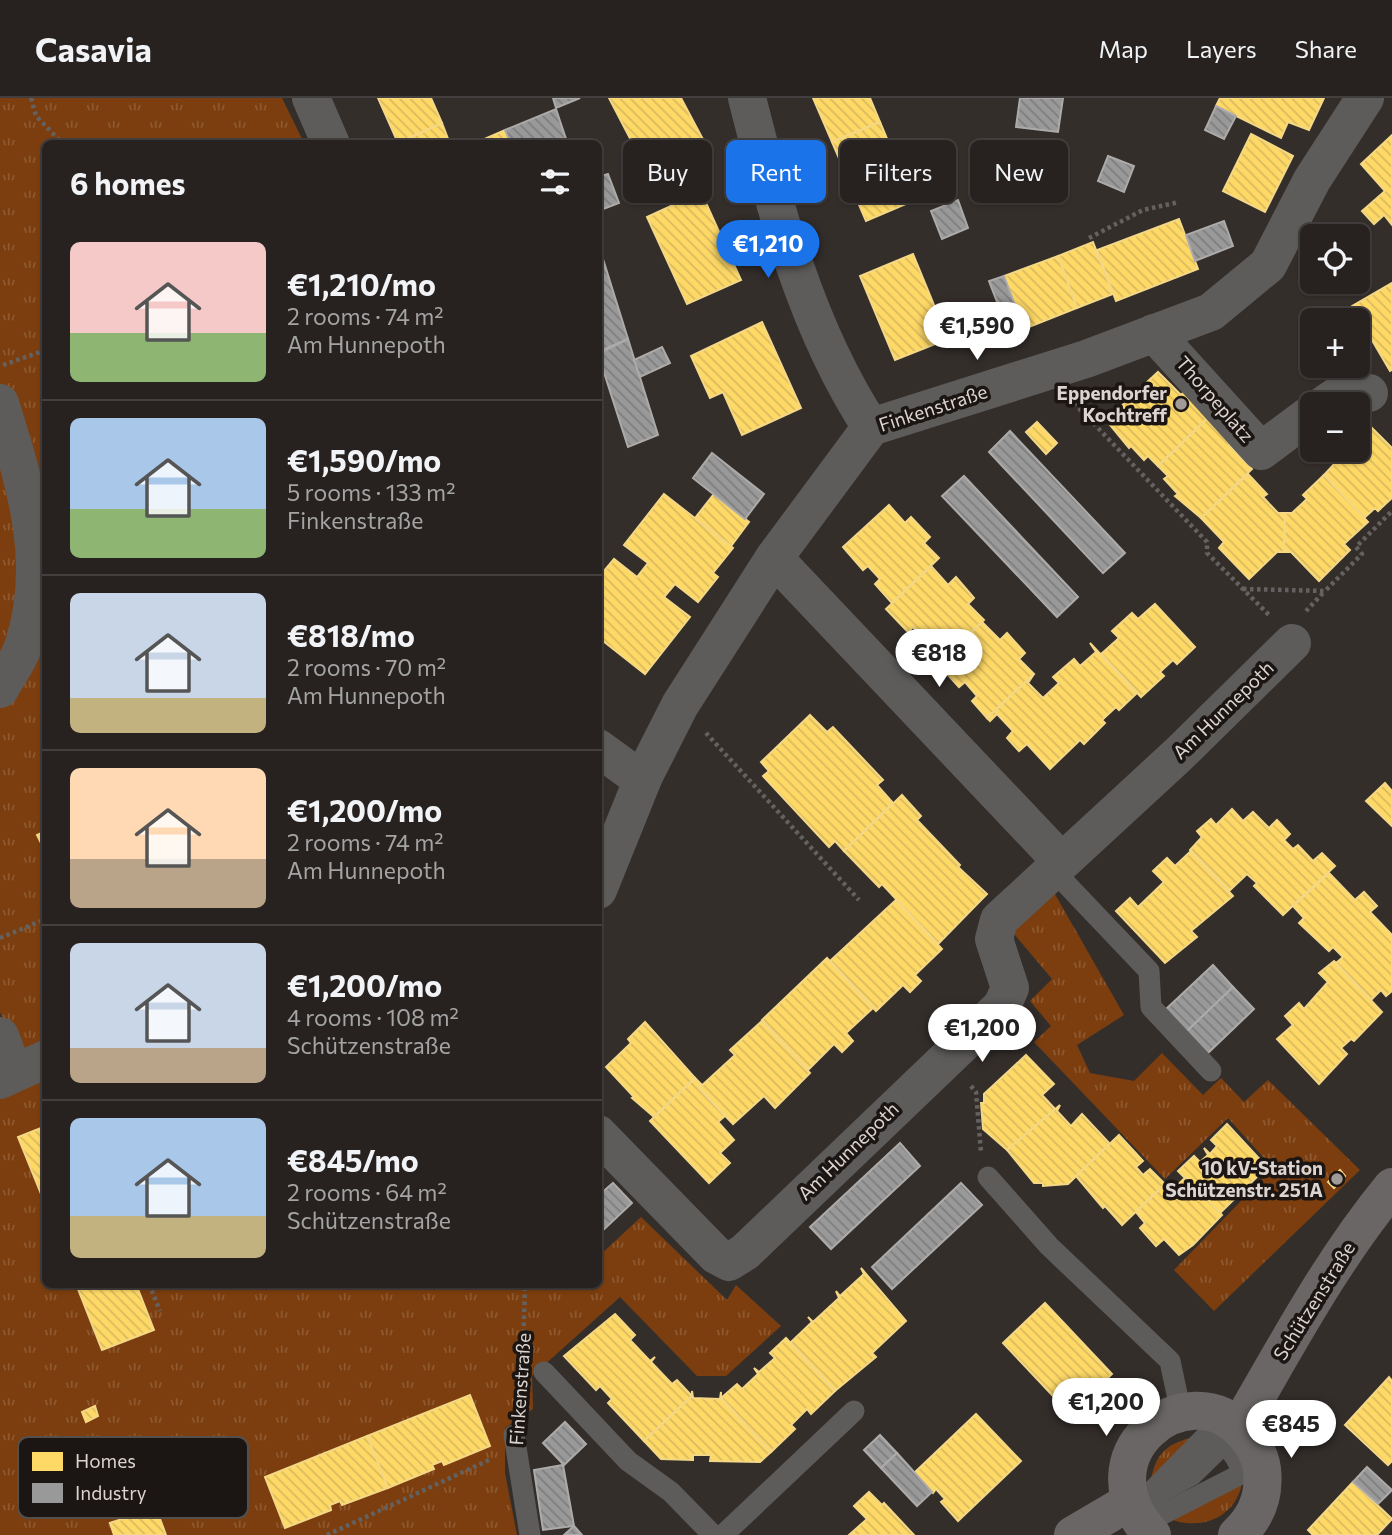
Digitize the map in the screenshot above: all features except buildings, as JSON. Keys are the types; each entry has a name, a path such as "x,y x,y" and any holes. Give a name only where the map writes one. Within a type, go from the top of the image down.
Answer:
{"street":[{"path":"311,98 329,140"},
{"path":"747,98 777,215 802,288 853,400 872,427"},
{"name":"Finkenstraße","path":"602,880 642,780 680,705 774,558 872,427 1044,372 1211,312 1268,265 1312,180 1365,98"},
{"name":"Thorpeplatz","path":"1154,333 1261,450 1300,422"},
{"path":"0,403 28,494 35,561 23,648 0,690"},
{"path":"774,558 1056,865"},
{"name":"Am Hunnepoth","path":"602,1138 716,1255 729,1262 744,1252 945,1057 1002,1006 1010,988 993,939 999,920 1178,754 1292,643"},
{"path":"602,751 642,780"},
{"path":"0,1036 20,1070"},
{"name":"Schützenstraße","path":"1232,1436 1309,1304 1364,1222 1392,1187"},
{"path":"1152,1535 1137,1519 1140,1500 1125,1478 1130,1455 1142,1435 1160,1421 1181,1413 1210,1413 1232,1436 1252,1441 1261,1461 1264,1483 1259,1504 1249,1524 1237,1535"},
{"name":"Schützenstraße","path":"1073,1535 1140,1500"}],"lane":[{"path":"1056,865 1149,971 1151,1007 1211,1072"},
{"path":"988,1177 1048,1247 1170,1361 1181,1413"},
{"name":"Finkenstraße","path":"544,1372 628,1461 671,1492 713,1535"},
{"path":"723,1535 854,1411"},
{"path":"1140,1500 1161,1515 1243,1473 1235,1454 1232,1436"},
{"name":"Schützenstraße","path":"1140,1500 1192,1475 1232,1436"},
{"name":"Finkenstraße","path":"515,1441 530,1535"}],"path":[{"path":"31,98 36,116 59,140"},
{"path":"1088,239 1143,211 1179,202"},
{"path":"0,366 42,351"},
{"path":"1044,372 1207,542 1207,553 1285,631 1292,643"},
{"path":"1242,589 1325,591 1363,554 1356,547 1392,512"},
{"path":"680,705 859,900"},
{"path":"0,938 42,921"},
{"path":"945,1057 976,1092 979,1147 988,1177"},
{"path":"151,1288 160,1311"},
{"name":"Finkenstraße","path":"522,1362 525,1288"},
{"name":"Finkenstraße","path":"515,1441 521,1374"},
{"path":"327,1535 515,1441"}],"green space":[{"path":"0,98 282,98 303,140 42,140 42,1288 602,1288 602,1253 641,1217 727,1300 736,1285 781,1326 726,1376 697,1376 620,1297 532,1376 533,1409 505,1428 505,1473 517,1535 0,1535 0,1087 24,1076 0,1012"},
{"path":"1052,889 1124,1015 1077,1045 1090,1073 1134,1081 1162,1053 1203,1095 1221,1078 1244,1102 1268,1080 1360,1170 1214,1311 1174,1270 1273,1168 1228,1118 1165,1179 1034,1042 1051,1026 1030,1001 1052,979 1010,929"},
{"path":"1206,1436 1150,1493 1154,1468 1164,1451 1181,1441"},
{"path":"1243,1473 1241,1489 1235,1501 1216,1518 1189,1523 1161,1515"}],"place":[{"name":"Eppendorfer Kochtreff","path":"1181,404"},
{"name":"10 kV-Station Schützenstr. 251A","path":"1337,1179"}]}
